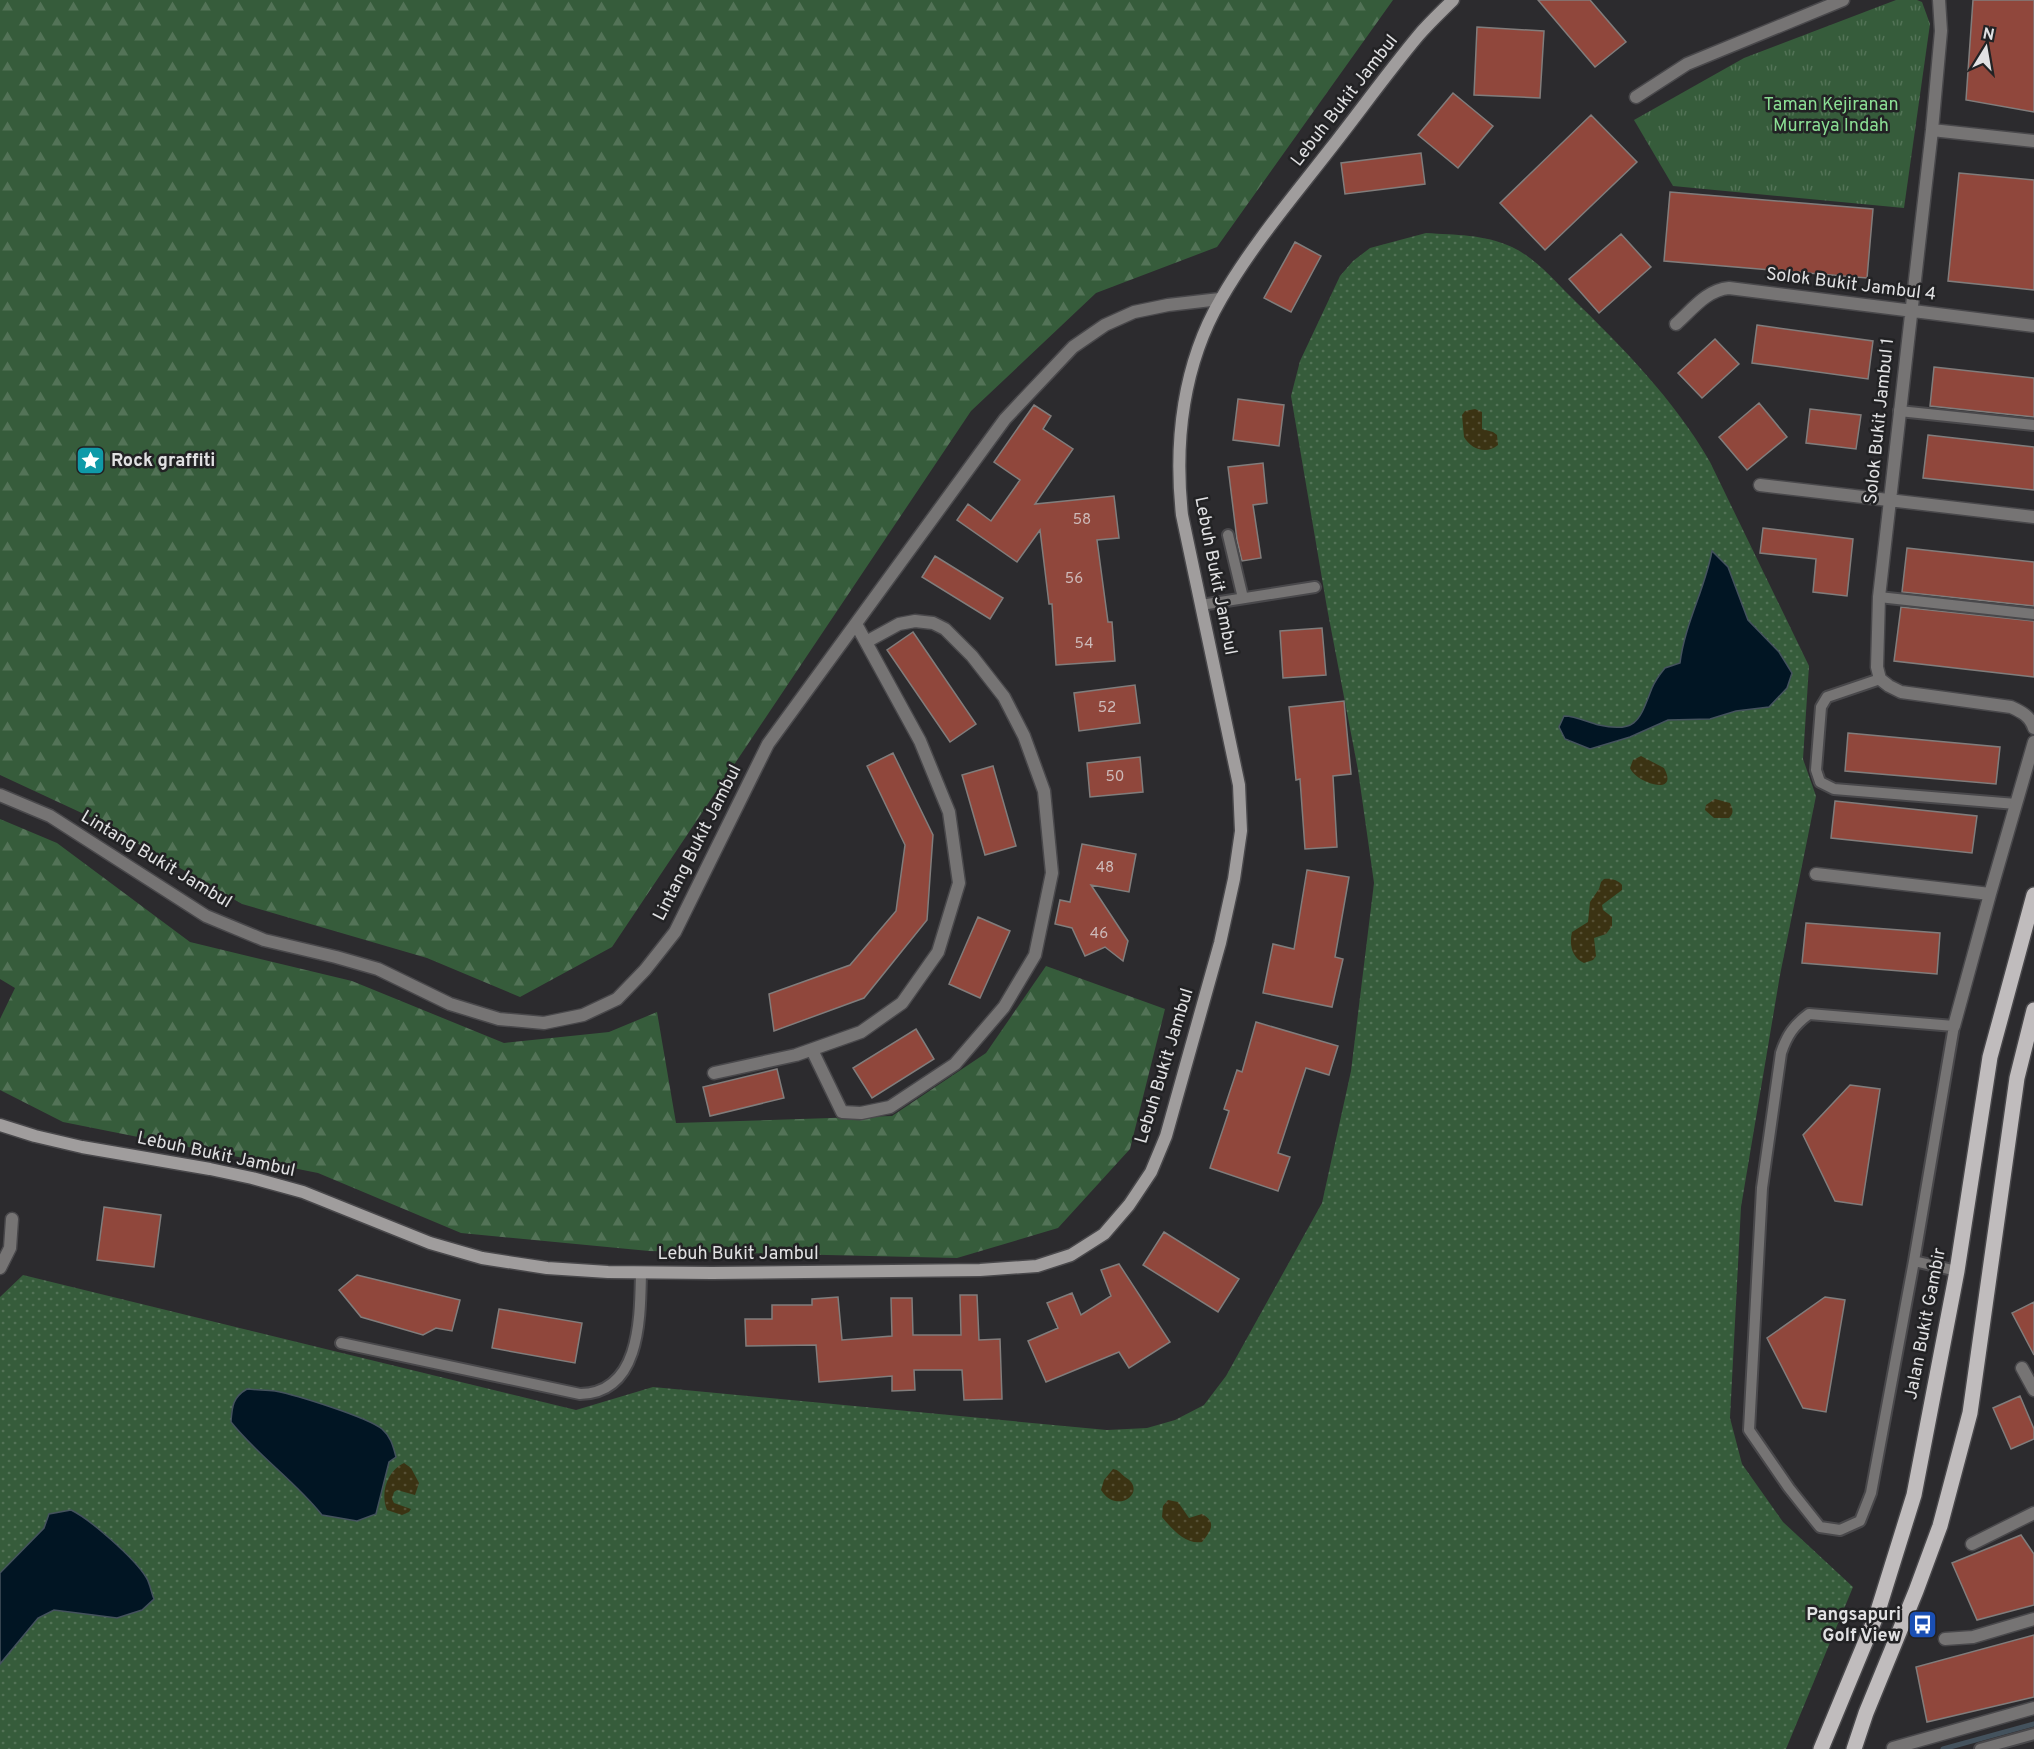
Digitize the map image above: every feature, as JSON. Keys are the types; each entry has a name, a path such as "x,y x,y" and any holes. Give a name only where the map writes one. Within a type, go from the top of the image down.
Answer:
{"main road":[{"name":"Lebuh Bukit Jambul","path":"0,1125 82,1147 210,1169 303,1192 430,1243 482,1258 547,1268 640,1272 980,1270 1037,1266 1071,1255 1104,1234 1129,1205 1151,1172 1166,1136 1220,943 1234,879 1241,831 1239,785 1182,515 1178,481 1183,411 1190,375 1204,335 1221,299 1279,215 1419,35 1453,0"},
{"name":"Jalan Bukit Gambir","path":"1821,1749 1877,1614 1914,1495 1957,1271 1990,1057 2034,895"},
{"path":"1854,1749 1866,1713 1941,1526 1970,1413 2017,1078 2034,1010"}],"street":[{"path":"1636,97 1687,64 1844,0"},
{"name":"Solok Bukit Jambul 1","path":"1880,679 1877,667 1879,597 1932,130 1941,31 1939,0"},
{"path":"1932,130 2034,141"},
{"name":"Solok Bukit Jambul 4","path":"1676,324 1709,294 1719,289 1729,288 2034,326"},
{"name":"Lintang Bukit Jambul","path":"0,795 50,816 206,916 264,940 378,969 450,1004 500,1019 544,1023 583,1015 617,999 645,970 675,932 768,744 1005,419 1073,347 1105,325 1134,312 1167,305 1221,299"},
{"path":"1760,485 2034,517"},
{"path":"812,1050 842,1112 861,1113 890,1107 955,1064 1004,1007 1035,955 1052,873 1044,791 1024,736 1004,697 972,656 945,629 933,623 915,621 899,624 866,642"},
{"path":"714,1072 812,1050 861,1032 902,1003 938,952 959,883 949,812 920,741 856,624"},
{"path":"1880,679 1889,687 1901,692 2010,707 2022,711 2031,720 2034,728"},
{"path":"1954,1026 2034,742"},
{"path":"1816,874 1990,894"},
{"path":"0,1268 10,1248 12,1219"},
{"path":"2022,1368 2034,1390"},
{"path":"1972,1544 2034,1513"},
{"path":"1945,1639 1973,1637 2034,1619"},
{"path":"1893,1748 2034,1708"}],"lane":[{"path":"1899,411 2034,425"},
{"path":"1228,535 1244,598"},
{"path":"1201,605 1315,587"},
{"path":"1879,597 2034,614"},
{"path":"1880,679 1827,697 1821,707 1816,770 1820,782 1834,789 2016,804"},
{"path":"1809,1014 1954,1026 1914,1261 1870,1493 1860,1521 1840,1530 1820,1527 1789,1488 1749,1430 1762,1188 1781,1053 1787,1036 1796,1023 1809,1014"},
{"path":"1914,1261 1957,1271"},
{"path":"341,1343 580,1394 594,1394 604,1390 618,1378 633,1354 640,1301 640,1272"},
{"path":"1980,1749 2034,1734"}],"green space":[{"path":"0,0 1393,0 1217,247 1096,293 971,411 612,947 520,997 427,958 242,904 99,821 0,775"},
{"name":"Taman Kejiranan Murraya Indah","path":"1896,0 1922,2 1930,24 1904,208 1673,186 1634,120 1744,58"},
{"path":"1426,233 1480,237 1512,247 1520,252 1550,276 1664,395 1710,462 1809,666 1803,759 1816,796 1780,975 1741,1207 1730,1418 1742,1464 1783,1522 1853,1587 1786,1749 0,1749 0,1297 23,1275 576,1410 653,1387 1107,1430 1147,1428 1175,1420 1204,1405 1226,1376 1322,1203 1351,1071 1374,883 1358,770 1327,608 1291,396 1300,361 1340,276 1353,261 1370,248"},
{"path":"0,819 57,843 190,942 352,981 504,1043 609,1032 657,1012 676,1123 892,1116 986,1053 1046,966 1165,1009 1130,1149 1058,1228 957,1258 649,1251 461,1233 318,1173 63,1122 0,1090 0,1019 15,988 0,979"}],"sand":[{"path":"1475,409 1482,412 1482,429 1497,435 1498,445 1489,450 1471,445 1464,437 1462,415 1465,411"},
{"path":"1641,756 1664,768 1666,782 1662,785 1655,784 1634,773 1630,768 1633,760"},
{"path":"1715,799 1730,803 1732,814 1729,818 1714,818 1705,810 1706,805"},
{"path":"1604,879 1618,882 1622,885 1622,890 1602,905 1603,910 1612,917 1612,926 1606,934 1594,938 1596,956 1593,960 1584,963 1572,950 1572,932 1588,922 1590,902"},
{"path":"404,1463 411,1468 419,1483 415,1495 397,1490 394,1492 392,1499 394,1503 411,1509 402,1515 387,1510 384,1497 389,1477"},
{"path":"1113,1469 1132,1483 1134,1489 1128,1498 1122,1501 1115,1501 1101,1490 1104,1480"},
{"path":"1168,1500 1178,1502 1189,1518 1202,1514 1210,1520 1210,1530 1202,1542 1185,1539 1162,1517 1163,1506"}],"water":[{"path":"1712,551 1728,567 1748,620 1779,652 1792,673 1787,688 1769,707 1736,711 1710,719 1668,720 1630,737 1590,749 1565,739 1559,727 1564,716 1612,727 1630,725 1636,721 1661,673 1665,668 1680,663 1686,634"},
{"path":"247,1389 275,1391 298,1397 347,1413 382,1429 390,1438 396,1457 389,1462 376,1514 357,1521 322,1515 231,1422 234,1402"},
{"path":"71,1510 100,1530 132,1560 147,1579 154,1599 142,1610 117,1618 54,1610 38,1618 0,1664 0,1573 44,1528 49,1514"}],"building":[{"path":"1538,0 1590,0 1626,42 1595,67"},
{"path":"1973,0 2034,0 2034,112 1966,100"},
{"path":"1477,27 1544,31 1540,98 1474,95"},
{"path":"1453,93 1493,126 1458,168 1418,135"},
{"path":"1591,115 1637,162 1545,250 1500,203"},
{"path":"1421,153 1425,184 1345,194 1341,163"},
{"path":"1959,173 2034,180 2034,290 1948,281"},
{"path":"1670,192 1873,209 1867,278 1664,261"},
{"path":"1621,234 1651,267 1599,313 1569,279"},
{"path":"1295,242 1321,256 1291,312 1264,298"},
{"path":"1757,325 1873,341 1868,379 1752,363"},
{"path":"1715,339 1739,364 1702,398 1678,373"},
{"path":"1934,367 2034,378 2034,417 1930,406"},
{"path":"1238,399 1284,405 1279,446 1233,440"},
{"path":"1759,403 1787,437 1747,470 1719,437"},
{"path":"1034,405 1051,416 1043,429 1073,449 1035,504 1114,496 1119,538 1097,540 1108,622 1112,622 1115,661 1056,665 1052,604 1049,604 1040,530 1017,562 957,520 968,504 991,521 1020,480 994,462"},
{"path":"1810,409 1861,415 1856,449 1806,443"},
{"path":"1928,435 2034,447 2034,490 1923,478"},
{"path":"1263,463 1267,503 1253,505 1261,558 1242,561 1237,540 1228,467"},
{"path":"1763,528 1853,539 1847,596 1813,592 1816,559 1760,553"},
{"path":"1907,548 2034,562 2034,606 1902,592"},
{"path":"935,556 1003,598 990,619 922,577"},
{"path":"1901,607 2034,621 2034,677 1894,661"},
{"path":"1322,628 1326,675 1283,678 1280,631"},
{"path":"913,632 976,724 950,742 887,650"},
{"path":"1135,685 1140,723 1079,731 1074,693"},
{"path":"1344,701 1351,774 1333,776 1337,847 1305,849 1300,779 1296,780 1289,707"},
{"path":"1848,733 2000,747 1996,784 1845,771"},
{"path":"893,753 933,835 927,920 864,998 774,1031 769,994 850,965 896,911 905,845 867,766"},
{"path":"1140,757 1143,792 1090,797 1087,763"},
{"path":"993,766 1016,846 985,855 962,775"},
{"path":"1835,801 1977,816 1972,853 1831,838"},
{"path":"1082,844 1136,854 1129,892 1091,885 1128,941 1123,961 1105,947 1085,956 1072,928 1055,924 1060,900 1070,902"},
{"path":"1307,870 1349,877 1335,957 1343,959 1332,1007 1263,993 1273,944 1294,949"},
{"path":"978,917 1010,931 980,998 949,984"},
{"path":"1806,923 1940,933 1937,974 1802,963"},
{"path":"1256,1022 1338,1046 1329,1075 1306,1068 1278,1153 1290,1157 1278,1191 1210,1168 1229,1111 1224,1109 1237,1070 1242,1072"},
{"path":"916,1029 934,1059 872,1098 853,1068"},
{"path":"777,1069 784,1098 710,1116 703,1087"},
{"path":"1850,1085 1880,1089 1862,1205 1835,1201 1803,1135"},
{"path":"104,1207 161,1215 154,1267 97,1260"},
{"path":"1164,1232 1239,1279 1218,1312 1143,1265"},
{"path":"1119,1264 1170,1342 1129,1368 1119,1352 1046,1382 1028,1341 1058,1328 1047,1303 1072,1293 1081,1315 1111,1296 1101,1270"},
{"path":"357,1275 460,1300 452,1331 436,1328 423,1335 361,1317 339,1290"},
{"path":"960,1295 977,1295 979,1340 1000,1339 1002,1399 964,1400 962,1370 914,1370 915,1390 892,1391 892,1376 819,1382 816,1345 746,1346 745,1319 772,1319 772,1305 812,1305 812,1299 838,1297 842,1340 892,1336 891,1298 912,1298 913,1335 961,1335"},
{"path":"1825,1297 1845,1300 1826,1412 1803,1408 1767,1338"},
{"path":"2034,1302 2034,1355 2012,1313"},
{"path":"499,1309 582,1323 575,1363 492,1348"},
{"path":"2020,1396 2034,1429 2034,1439 2011,1449 1993,1408"},
{"path":"2021,1535 2034,1554 2034,1605 1977,1620 1952,1563"},
{"path":"2034,1635 2034,1697 1927,1722 1916,1667"}],"waterway":[{"path":"1943,1749 2034,1724"}],"place":[{"name":"Rock graffiti","path":"90,461"},
{"name":"Pangsapuri Golf View","path":"1922,1625"}]}
